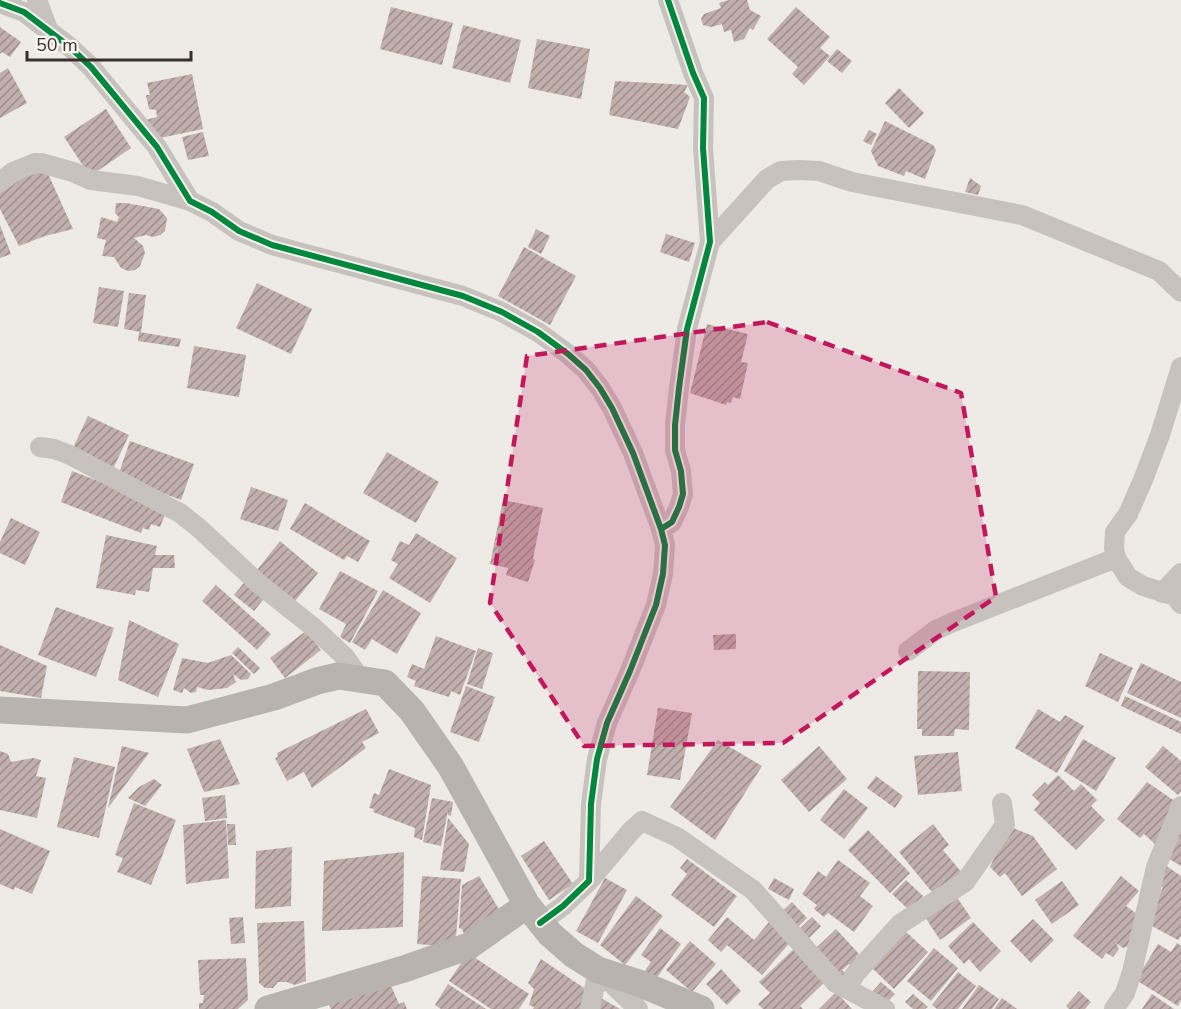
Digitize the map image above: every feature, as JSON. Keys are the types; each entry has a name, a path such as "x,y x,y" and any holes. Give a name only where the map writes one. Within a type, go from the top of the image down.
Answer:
{"main road":[{"path":"0,710 187,720 274,697 338,676 385,684 412,711 451,767 534,914 550,934 574,955 598,970 636,982 701,1009"},
{"path":"268,1009 404,969 469,946 534,914"}],"street":[{"path":"37,0 48,29"},
{"path":"661,529 672,522 683,494 681,471 675,450 678,397 687,329 710,242 703,148 704,98 668,0"},
{"path":"0,3 24,12 70,47 105,84 157,147 190,201"},
{"path":"0,182 13,172 35,163 41,163 91,180 138,186 190,201 212,212 239,231 272,245 363,267 463,296 502,312 538,332 586,370 612,408 633,453 665,545 663,574 656,605 607,723 597,759 591,804 589,881"},
{"path":"710,242 767,179 781,171 819,171 852,182 1022,215 1159,271 1181,292"},
{"path":"1181,367 1143,480 1128,514 1115,532 1114,548 1116,558 1128,577 1143,586 1175,596 1181,604"},
{"path":"40,447 70,455 180,513 259,584 313,627 345,657 360,678"},
{"path":"908,651 936,630 951,623 1116,558"},
{"path":"1162,593 1181,573"},
{"path":"0,701 40,711"},
{"path":"844,988 900,924 966,882 1005,825 1002,803"},
{"path":"1114,1009 1125,993 1129,982 1156,867 1181,806"},
{"path":"534,914 589,881 642,821 677,837 753,890 836,983 885,1009"},
{"path":"590,1009 598,970"},
{"path":"598,970 638,1009"}],"highlighted area":[{"path":"767,322 961,393 996,597 783,743 584,746 490,603 527,356"}],"building":[{"path":"729,0 747,0 750,10 761,16 753,30 750,28 744,39 734,42 731,30 724,32 722,24 711,27 703,25 701,19 704,14 721,8 719,3"},
{"path":"391,7 453,23 442,65 380,49"},
{"path":"796,7 830,37 820,48 830,56 804,85 792,74 798,67 767,39"},
{"path":"463,25 521,40 510,83 452,68"},
{"path":"0,27 21,42 10,57 2,52 0,54"},
{"path":"537,39 590,49 581,99 528,88"},
{"path":"837,49 852,61 842,73 827,61"},
{"path":"8,68 27,103 0,118 0,73"},
{"path":"192,74 203,129 160,138 145,120 157,117 156,110 149,109 146,95 150,95 147,83"},
{"path":"615,81 688,85 684,92 690,97 678,129 609,115"},
{"path":"899,88 924,113 909,128 885,103"},
{"path":"106,109 131,148 90,176 64,137"},
{"path":"885,121 933,145 936,150 925,179 906,171 904,176 878,166 871,151"},
{"path":"869,130 877,134 871,145 863,141"},
{"path":"203,132 209,156 188,160 182,137"},
{"path":"45,167 73,229 19,246 0,209 0,190"},
{"path":"970,178 981,186 978,195 965,192"},
{"path":"116,203 159,209 167,218 165,231 160,235 134,238 143,246 145,253 140,266 135,270 128,271 121,268 114,257 102,256 106,240 97,238 101,217 117,222 119,217 115,213"},
{"path":"0,225 11,254 0,258"},
{"path":"536,229 550,236 541,254 528,247"},
{"path":"666,234 695,243 689,262 660,252"},
{"path":"524,247 576,276 550,325 498,296"},
{"path":"257,283 312,309 291,354 236,328"},
{"path":"99,287 124,291 118,327 93,323"},
{"path":"129,293 146,295 141,332 124,329"},
{"path":"707,324 748,334 741,362 748,363 740,399 733,397 731,403 727,402 726,405 690,393"},
{"path":"139,332 181,339 179,347 138,341"},
{"path":"194,346 246,355 239,397 187,388"},
{"path":"88,416 129,435 113,469 72,450"},
{"path":"130,441 194,464 181,500 118,476"},
{"path":"387,452 439,482 416,523 363,493"},
{"path":"72,471 153,502 166,512 160,527 151,524 149,530 143,528 141,533 61,502"},
{"path":"251,487 288,500 278,531 240,519"},
{"path":"503,500 543,508 533,559 535,560 528,582 506,575 508,568 490,564"},
{"path":"305,503 370,541 358,562 347,556 344,560 290,529"},
{"path":"11,518 40,532 25,565 0,553 0,542"},
{"path":"416,533 457,558 430,603 389,578 398,564 391,560 400,541 409,545"},
{"path":"106,535 157,546 155,555 174,555 175,568 153,568 149,592 136,590 135,595 96,588"},
{"path":"280,541 318,573 295,601 257,570"},
{"path":"340,571 378,591 350,643 340,637 346,624 319,609"},
{"path":"247,579 267,595 254,611 234,595"},
{"path":"216,585 271,634 257,650 202,601"},
{"path":"383,590 421,613 397,654 372,639 365,650 352,642"},
{"path":"56,607 114,628 96,677 38,655"},
{"path":"129,620 179,644 158,697 118,680"},
{"path":"306,631 321,650 285,678 270,658"},
{"path":"736,634 736,649 714,650 713,635"},
{"path":"436,636 476,651 460,695 451,691 449,697 414,686 416,681 407,677 412,664 424,669"},
{"path":"0,645 47,666 41,698 0,691"},
{"path":"238,647 260,668 254,674 232,653"},
{"path":"478,648 493,653 482,689 467,684"},
{"path":"1100,653 1133,668 1118,702 1085,686"},
{"path":"231,655 251,674 248,679 241,680 233,674 236,682 227,688 208,690 197,687 196,692 191,693 184,688 182,693 173,690 182,658 208,663"},
{"path":"1141,663 1181,682 1181,718 1127,693"},
{"path":"918,671 970,672 969,730 955,729 954,736 922,736 922,729 917,729"},
{"path":"466,686 495,697 479,742 450,732"},
{"path":"1125,696 1181,722 1181,734 1121,706"},
{"path":"658,708 692,713 680,780 647,775"},
{"path":"366,709 379,733 362,742 366,748 312,788 304,772 287,781 275,758 278,757 277,753"},
{"path":"1038,709 1060,722 1065,715 1084,726 1057,773 1015,748"},
{"path":"220,739 240,784 204,792 187,749"},
{"path":"1083,739 1116,758 1096,791 1064,771"},
{"path":"718,740 762,766 715,840 670,807"},
{"path":"122,746 149,753 108,808"},
{"path":"819,746 847,779 809,812 781,780"},
{"path":"1163,746 1181,761 1181,791 1178,795 1145,767"},
{"path":"0,751 8,754 11,762 33,758 41,760 36,776 46,778 37,818 0,810"},
{"path":"958,752 962,791 918,795 914,756"},
{"path":"74,757 115,767 99,838 57,827"},
{"path":"389,769 431,785 422,840 414,837 415,828 373,812 374,809 369,808 374,793 379,795"},
{"path":"1058,775 1074,791 1081,784 1097,800 1091,806 1105,820 1076,850 1034,810 1040,803 1032,795 1045,782 1048,785"},
{"path":"876,776 903,796 895,808 867,788"},
{"path":"154,779 162,785 145,806 128,798 139,787"},
{"path":"1147,782 1173,800 1156,845 1144,834 1140,838 1117,819"},
{"path":"844,789 868,808 844,839 820,820"},
{"path":"225,795 227,818 205,821 202,798"},
{"path":"432,798 453,802 451,816 448,815 448,811 441,846 423,842"},
{"path":"134,803 176,820 151,885 117,872 123,858 115,855"},
{"path":"448,818 469,844 464,872 440,870"},
{"path":"226,820 229,878 186,884 183,825"},
{"path":"227,824 235,824 236,845 228,845"},
{"path":"933,824 949,845 943,850 963,874 936,897 899,852"},
{"path":"1013,828 1033,836 1057,869 1022,896 1005,873 1000,877 990,867"},
{"path":"0,829 50,851 32,894 0,884"},
{"path":"868,830 910,873 890,893 848,850"},
{"path":"1181,830 1181,866 1166,857"},
{"path":"544,841 573,884 549,900 521,856"},
{"path":"292,847 291,906 255,909 256,851"},
{"path":"404,852 403,927 322,931 324,861"},
{"path":"687,859 737,896 714,927 671,895 687,874 680,868"},
{"path":"838,860 870,883 860,896 873,906 854,932 828,913 824,917 814,909 817,905 802,894 818,871 826,877"},
{"path":"1165,865 1181,876 1181,936 1178,940 1148,924 1163,887 1159,886"},
{"path":"422,876 461,879 455,947 417,944"},
{"path":"479,876 500,911 467,940 462,929 459,928 462,885"},
{"path":"1121,876 1139,891 1126,906 1137,914 1129,946 1123,948 1116,943 1119,949 1113,957 1106,953 1102,959 1073,936"},
{"path":"605,878 627,890 598,943 576,931"},
{"path":"774,878 794,889 789,900 768,889"},
{"path":"906,880 923,896 909,910 892,894"},
{"path":"1062,881 1079,905 1052,924 1035,900"},
{"path":"636,896 663,916 625,965 600,945"},
{"path":"956,896 971,918 940,940 925,917"},
{"path":"792,902 807,918 795,930 779,914"},
{"path":"243,917 245,943 231,944 229,918"},
{"path":"727,917 754,940 770,921 792,940 762,975 727,945 721,952 708,940"},
{"path":"812,917 821,926 805,942 796,932"},
{"path":"1033,919 1054,940 1031,963 1010,941"},
{"path":"304,921 306,981 295,985 278,982 273,988 265,988 259,983 257,923"},
{"path":"973,922 1001,951 980,972 969,959 964,964 948,946"},
{"path":"660,928 681,944 653,983 642,975 651,962 641,955"},
{"path":"836,929 859,954 856,957 860,962 853,968 849,964 842,970 848,975 842,980 814,950"},
{"path":"905,931 928,952 894,989 872,968"},
{"path":"690,941 716,964 692,992 666,970"},
{"path":"1177,943 1181,946 1181,1000 1178,1006 1136,980 1158,944 1171,952"},
{"path":"796,947 827,980 800,1006 803,1009 763,1009 758,1004 770,993 759,982"},
{"path":"934,948 958,968 931,1001 907,981"},
{"path":"468,953 529,994 519,1009 491,1009 449,981"},
{"path":"246,958 248,1000 238,1009 199,1009 199,1003 203,1003 204,995 200,995 198,960"},
{"path":"541,959 590,992 586,1009 533,1009 534,1007 529,1005 534,989 528,983"},
{"path":"721,969 741,991 727,1005 706,984"},
{"path":"958,972 976,986 958,1009 937,1009 932,1005"},
{"path":"389,981 399,1004 404,1002 407,1009 331,1009 329,1005"},
{"path":"881,982 895,994 885,1004 872,992"},
{"path":"448,984 486,1009 441,1009 435,1005"},
{"path":"979,985 999,999 992,1009 962,1009"},
{"path":"1079,991 1091,1002 1085,1009 1069,1009 1066,1006"},
{"path":"836,992 852,1009 819,1009"},
{"path":"913,994 928,1007 913,1009 905,1002"},
{"path":"1152,994 1174,1009 1142,1009"},
{"path":"601,998 620,1009 596,1009"},
{"path":"1002,998 1017,1009 994,1009"}],"cycle path":[{"path":"661,529 672,522 683,494 681,471 675,450 675,425 687,329 710,242 703,148 704,98 668,0"},
{"path":"0,3 24,12 70,47 91,67 157,147 190,201 212,212 239,231 272,245 463,296 502,312 538,332 568,354 586,370 612,408 633,453 661,529 665,545 663,574 656,605 607,723 597,759 591,804 589,881 563,906 540,923"}]}
